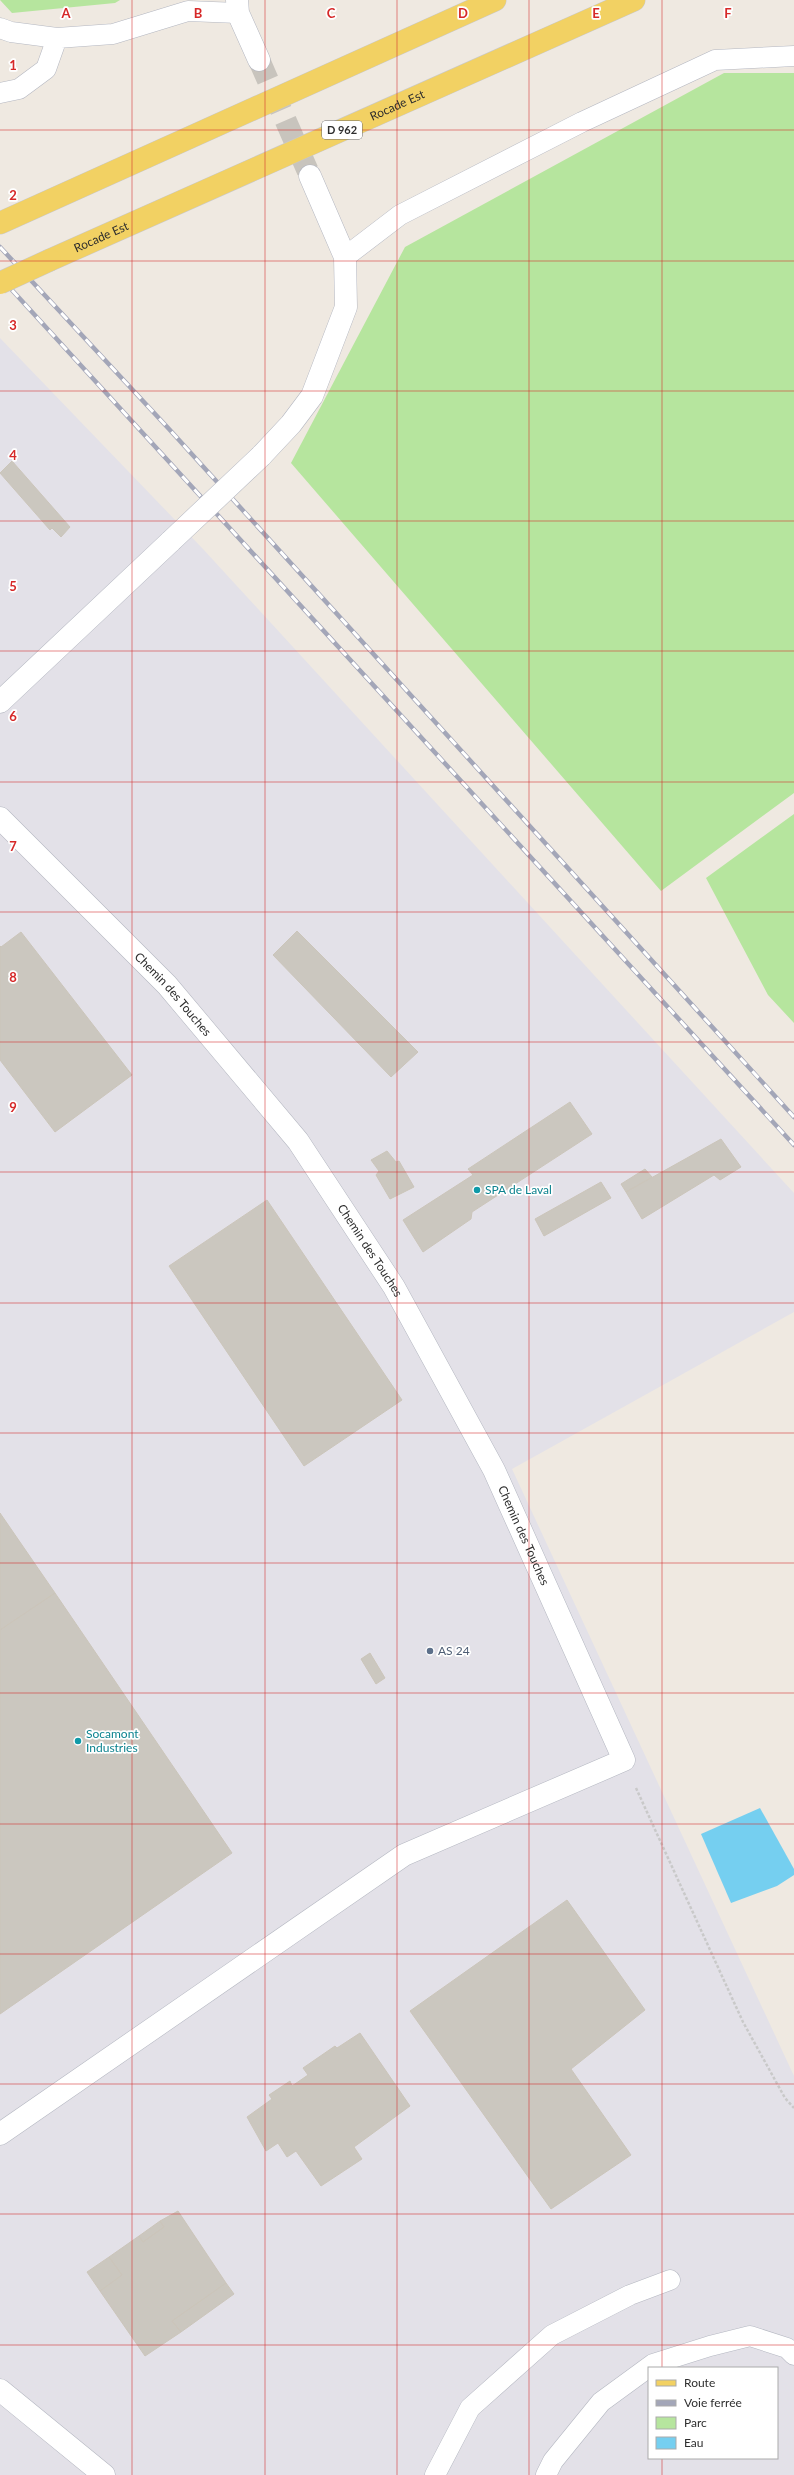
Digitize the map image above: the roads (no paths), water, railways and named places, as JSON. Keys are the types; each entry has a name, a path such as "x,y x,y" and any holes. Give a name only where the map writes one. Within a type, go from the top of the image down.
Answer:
{"main road":[{"path":"5,220 495,0"},
{"name":"Rocade Est","path":"0,283 634,0"}],"street":[{"path":"238,6 259,60"},
{"path":"0,702 261,456 291,424 312,396 346,307 345,257 310,176"},
{"name":"Chemin des Touches","path":"0,818 167,985 298,1141 394,1288 494,1470 624,1760 404,1855 0,2134"},
{"path":"0,2390 104,2475"}],"lane":[{"path":"0,28 11,32 57,38 113,34 188,11 238,6"},
{"path":"0,93 19,89 46,69 57,38"},
{"path":"345,257 400,215 582,122 715,60 794,56"},
{"path":"436,2475 470,2408 552,2335 630,2295 670,2280"},
{"path":"649,2367 653,2364 710,2346 750,2336 787,2348 794,2355"},
{"path":"546,2475 553,2462 601,2402 648,2368"}],"water":[{"path":"760,1808 794,1869 794,1875 777,1886 731,1903 701,1834"}],"tunnel":[{"path":"259,60 310,176"}],"railway":[{"path":"0,247 169,429 794,1117"},
{"path":"0,277 794,1145"}],"place":[{"name":"SPA de Laval","path":"477,1190"},
{"name":"AS 24","path":"430,1651"},
{"name":"Socamont Industries","path":"78,1741"}]}
